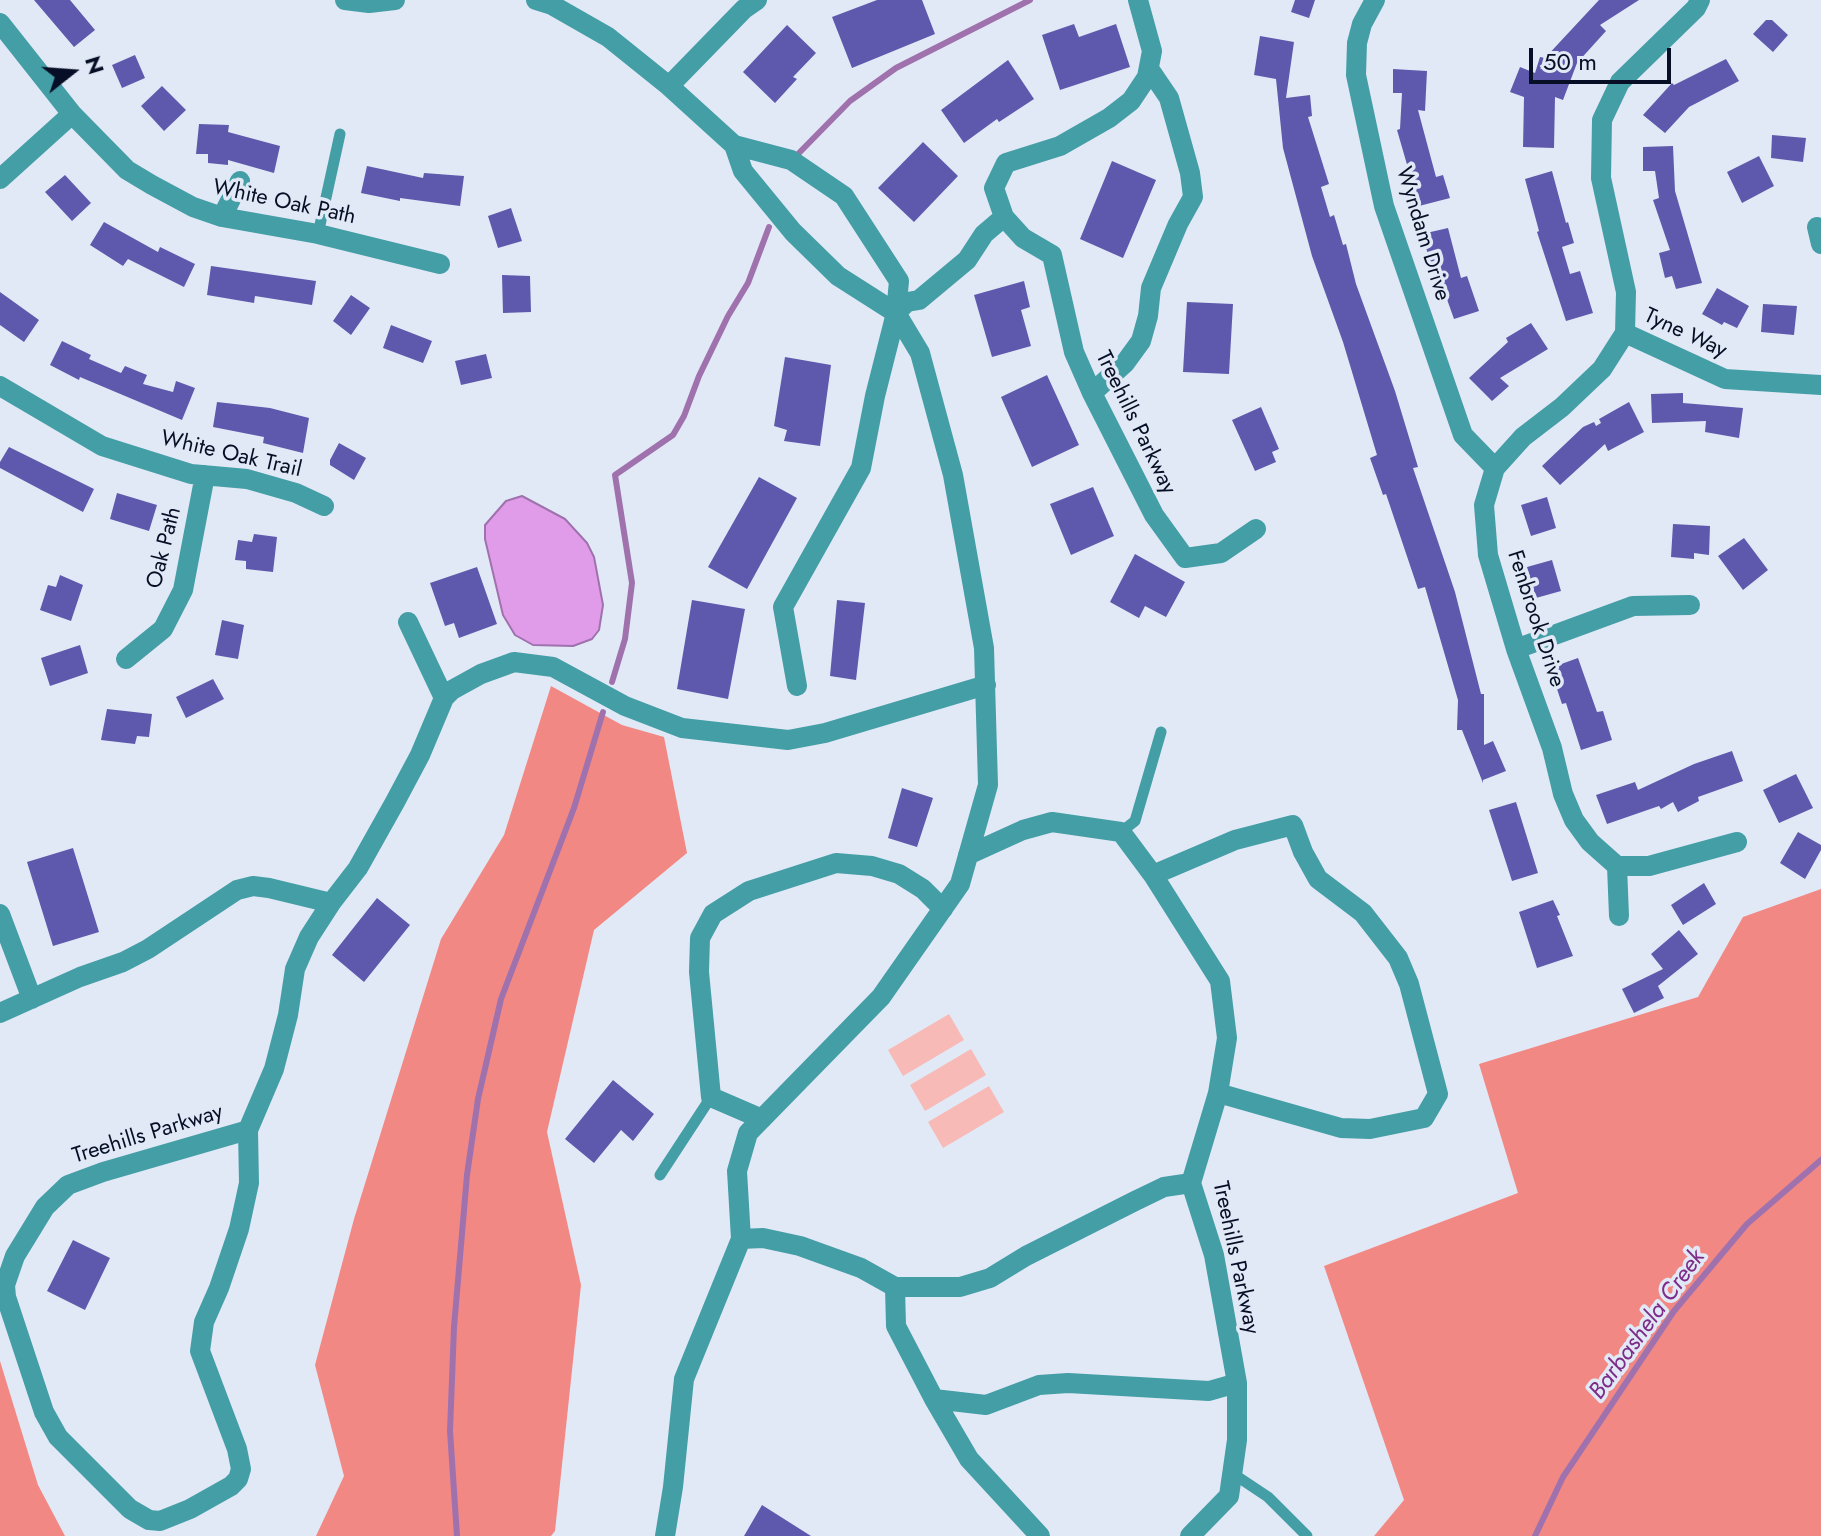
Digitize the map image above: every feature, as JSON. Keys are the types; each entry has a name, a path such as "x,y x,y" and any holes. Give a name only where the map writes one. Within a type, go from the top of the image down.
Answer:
{"street":[{"path":"355,1 395,0"},
{"path":"536,0 552,5 608,37 669,86 734,145 791,160 844,196 899,281 896,313 861,468 783,607 797,686"},
{"path":"896,313 907,302 919,300 967,260 984,234 1004,217 994,188 1006,163 1060,146 1109,118 1131,101 1150,70 1152,51 1138,0"},
{"name":"Wyndam Drive","path":"1375,0 1362,24 1357,43 1356,75 1384,206 1463,435 1495,468"},
{"path":"1625,333 1626,292 1601,178 1602,120 1620,82 1696,8 1700,0"},
{"path":"669,86 746,3"},
{"name":"White Oak Path","path":"0,23 72,114 127,170 193,207 222,217 318,234 440,264"},
{"path":"1092,393 1125,363 1141,341 1151,288 1193,197 1190,173 1169,98 1150,70"},
{"path":"0,179 72,114"},
{"path":"665,1536 684,1379 741,1239 737,1171 748,1133 881,997 943,909 960,884 988,785 984,648 953,475 920,353 896,313 838,276 793,232 743,171 734,145"},
{"path":"222,217 240,181"},
{"name":"Treehills Parkway","path":"1004,217 1023,238 1052,255 1074,352 1154,515 1185,558 1221,553 1256,529"},
{"name":"Fenbrook Drive","path":"1617,866 1590,842 1574,820 1563,794 1552,748 1516,649 1488,555 1484,505 1495,468 1523,437 1562,407 1602,369 1625,333"},
{"name":"Tyne Way","path":"1625,333 1725,379 1821,385"},
{"name":"White Oak Trail","path":"0,386 102,446 191,474 247,479 296,493 324,506"},
{"name":"Oak Path","path":"126,659 163,629 183,590 205,475"},
{"path":"1516,649 1633,606 1690,605"},
{"path":"408,622 444,698 481,674 514,662 553,667 625,706 682,728 788,740 825,733 986,685"},
{"name":"Treehills Parkway","path":"248,1130 68,1185 45,1207 15,1256 5,1285 6,1297 44,1412 58,1437 130,1509 149,1520 160,1521 190,1509 238,1479 241,1469 237,1449 200,1351 204,1322 239,1229 249,1183 248,1130 274,1069 288,1015 295,969 309,937 358,868 420,755 444,698"},
{"path":"968,855 1023,830 1052,822 1121,832"},
{"path":"1153,875 1235,840 1293,825 1318,879 1363,913 1398,958 1409,984 1438,1094 1424,1118 1370,1129 1341,1128 1218,1093"},
{"name":"Treehills Parkway","path":"1121,832 1153,875 1220,981 1227,1038 1218,1093 1191,1183 1214,1255 1237,1383 1237,1440 1229,1496 1190,1536"},
{"path":"1619,916 1617,866 1649,866 1737,842"},
{"path":"762,1119 711,1097 699,972 700,938 713,914 749,891 836,863 872,866 899,874 923,889 943,909"},
{"path":"0,1013 80,977 123,962 237,890 253,886 269,888 331,903"},
{"path":"0,914 32,999"},
{"path":"741,1239 763,1238 800,1246 861,1268 895,1287 960,1287 990,1278 1049,1243 1164,1187 1191,1183"},
{"path":"895,1287 896,1326 934,1399 969,1459 1040,1536"},
{"path":"934,1399 986,1405 1039,1385 1068,1383 1209,1391 1237,1383"}],"lane":[{"path":"318,234 340,134"},
{"path":"1121,832 1135,821 1161,732"},
{"path":"660,1175 711,1097"},
{"path":"1232,1473 1268,1497 1307,1536"}],"shaded area":[{"path":"522,496 565,519 587,543 594,557 603,605 599,630 592,639 573,646 533,645 515,635 503,615 485,539 485,525 506,501"},
{"path":"551,686 622,725 664,737 687,853 594,930 547,1132 581,1285 555,1531 551,1536 316,1536 344,1476 315,1365 354,1219 441,939 504,835"},
{"path":"1821,889 1821,1536 1374,1536 1404,1500 1324,1266 1518,1193 1479,1064 1698,997 1743,917"},
{"path":"949,1014 964,1040 903,1076 888,1050"},
{"path":"971,1049 986,1075 925,1111 910,1085"},
{"path":"989,1086 1004,1112 943,1148 928,1122"},
{"path":"0,1361 38,1485 65,1536 0,1536"}],"building":[{"path":"34,0 70,0 95,30 74,47"},
{"path":"877,0 922,0 935,34 852,68 832,17"},
{"path":"1295,0 1315,0 1309,18 1291,12"},
{"path":"1599,0 1639,0 1600,25 1606,31 1577,63 1563,100 1555,97 1554,148 1523,147 1524,97 1510,92 1520,67 1535,73 1540,57 1545,58"},
{"path":"1766,20 1772,20 1788,35 1773,52 1753,34"},
{"path":"1074,24 1079,37 1116,24 1130,67 1060,90 1042,35"},
{"path":"787,25 816,53 793,77 797,79 775,103 743,72"},
{"path":"1260,36 1294,42 1286,98 1310,95 1312,116 1308,117 1329,184 1321,187 1330,217 1334,215 1343,245 1346,244 1356,284 1395,391 1418,467 1413,468 1455,592 1481,694 1484,694 1484,745 1493,741 1506,771 1483,780 1483,783 1462,730 1457,730 1458,700 1425,587 1418,589 1386,494 1383,495 1370,458 1377,455 1343,342 1312,256 1283,148 1276,79 1254,75"},
{"path":"135,55 145,78 122,88 112,65"},
{"path":"1726,59 1739,81 1689,107 1665,133 1643,115 1672,83 1674,85"},
{"path":"1008,60 1034,99 999,122 997,119 964,143 941,110"},
{"path":"1393,69 1427,71 1425,111 1418,110 1436,177 1443,175 1450,198 1419,206 1397,130 1400,129 1402,93 1393,93"},
{"path":"162,86 186,110 164,131 141,106"},
{"path":"199,124 229,125 228,132 280,146 274,173 228,160 228,165 208,163 208,154 196,154"},
{"path":"1772,135 1806,138 1803,162 1771,158"},
{"path":"923,142 958,176 914,222 878,188"},
{"path":"1673,146 1675,191 1702,283 1676,289 1672,276 1665,278 1659,253 1670,250 1653,200 1659,198 1655,171 1643,171 1643,147"},
{"path":"1759,156 1774,186 1742,203 1727,172"},
{"path":"1112,161 1156,180 1123,258 1080,239"},
{"path":"367,166 423,178 424,173 464,176 460,206 400,198 400,201 361,193"},
{"path":"1552,171 1574,243 1562,247 1570,274 1580,271 1593,313 1566,321 1537,232 1525,179"},
{"path":"65,175 91,203 72,221 45,192"},
{"path":"511,208 522,241 498,248 488,216"},
{"path":"104,222 158,252 160,247 195,264 184,287 128,259 123,266 90,245"},
{"path":"1448,228 1461,278 1467,276 1479,311 1454,319 1438,274 1434,275 1422,234"},
{"path":"211,266 316,281 312,305 255,296 254,303 207,295"},
{"path":"502,275 530,276 531,312 503,313"},
{"path":"1024,281 1030,307 1021,310 1031,346 992,357 974,295"},
{"path":"1717,288 1749,306 1737,328 1724,322 1722,325 1702,314"},
{"path":"0,292 39,320 24,342 0,325"},
{"path":"351,295 370,308 351,335 333,321"},
{"path":"1187,302 1233,304 1229,374 1183,372"},
{"path":"1763,304 1797,306 1794,335 1761,332"},
{"path":"1531,323 1548,349 1500,378 1509,386 1492,401 1469,378 1508,342 1506,338"},
{"path":"391,325 432,341 423,363 383,348"},
{"path":"62,341 91,355 89,359 121,373 125,366 147,375 143,384 173,392 176,381 195,388 182,420 80,377 79,380 50,365"},
{"path":"486,354 492,378 461,385 455,361"},
{"path":"785,357 831,365 820,446 784,441 787,430 774,426"},
{"path":"1047,375 1079,445 1032,467 1001,397"},
{"path":"1683,393 1683,403 1743,408 1739,438 1705,432 1706,421 1652,423 1651,394"},
{"path":"217,402 270,408 309,418 303,453 263,443 264,437 213,427"},
{"path":"1629,402 1644,432 1608,451 1605,444 1560,485 1542,466 1583,427 1594,422 1596,426 1601,423 1599,419"},
{"path":"1261,407 1279,449 1272,452 1276,462 1255,471 1232,420"},
{"path":"339,443 366,458 354,480 330,465"},
{"path":"9,447 94,489 83,512 0,468"},
{"path":"759,477 797,498 747,589 708,567"},
{"path":"1093,487 1114,536 1071,555 1050,504"},
{"path":"117,493 157,505 149,531 110,519"},
{"path":"1547,497 1556,528 1531,536 1521,505"},
{"path":"1673,524 1710,526 1709,555 1694,553 1694,559 1671,557"},
{"path":"254,534 277,537 273,572 246,569 246,561 235,560 238,540 252,542"},
{"path":"1744,538 1768,570 1743,590 1718,556"},
{"path":"1135,554 1185,582 1166,617 1145,606 1139,618 1110,602"},
{"path":"1552,560 1561,591 1536,598 1527,567"},
{"path":"477,567 497,624 459,638 454,623 445,626 430,583"},
{"path":"60,575 83,585 71,621 40,610 48,585 56,587"},
{"path":"692,600 745,609 728,699 677,689"},
{"path":"837,600 865,603 856,680 830,676"},
{"path":"222,620 244,625 238,659 215,655"},
{"path":"80,645 88,673 50,686 41,658"},
{"path":"1578,658 1597,712 1603,711 1612,740 1581,750 1566,703 1562,704 1550,668"},
{"path":"213,679 224,699 186,718 176,697"},
{"path":"107,709 152,714 149,737 137,736 135,744 101,740"},
{"path":"1732,751 1743,781 1698,797 1699,801 1678,812 1673,802 1661,809 1659,806 1607,824 1596,795 1635,782 1638,790 1694,764"},
{"path":"1796,774 1813,808 1779,823 1763,790"},
{"path":"902,788 933,798 917,847 888,838"},
{"path":"1516,802 1538,873 1512,881 1489,810"},
{"path":"1798,832 1821,845 1805,879 1780,863"},
{"path":"73,848 99,932 53,946 27,862"},
{"path":"1704,883 1716,904 1683,925 1671,905"},
{"path":"377,898 410,925 364,982 332,955"},
{"path":"1553,900 1573,956 1537,968 1519,912"},
{"path":"1679,930 1698,954 1658,986 1664,998 1634,1013 1622,989 1663,969 1651,954"},
{"path":"613,1080 654,1114 633,1141 621,1130 594,1163 565,1139"},
{"path":"73,1240 110,1258 85,1310 47,1291"},
{"path":"762,1505 811,1536 744,1536"}],"waterway":[{"path":"799,153 850,101 896,68 1030,0"},
{"path":"612,682 625,639 632,583 615,475 673,435 728,316 748,283 769,227"},
{"path":"457,1536 450,1431 454,1327 467,1175 478,1099 501,999 574,808 603,712"},
{"name":"Barbashela Creek","path":"1535,1536 1563,1477 1674,1311 1747,1224 1821,1160"}]}
